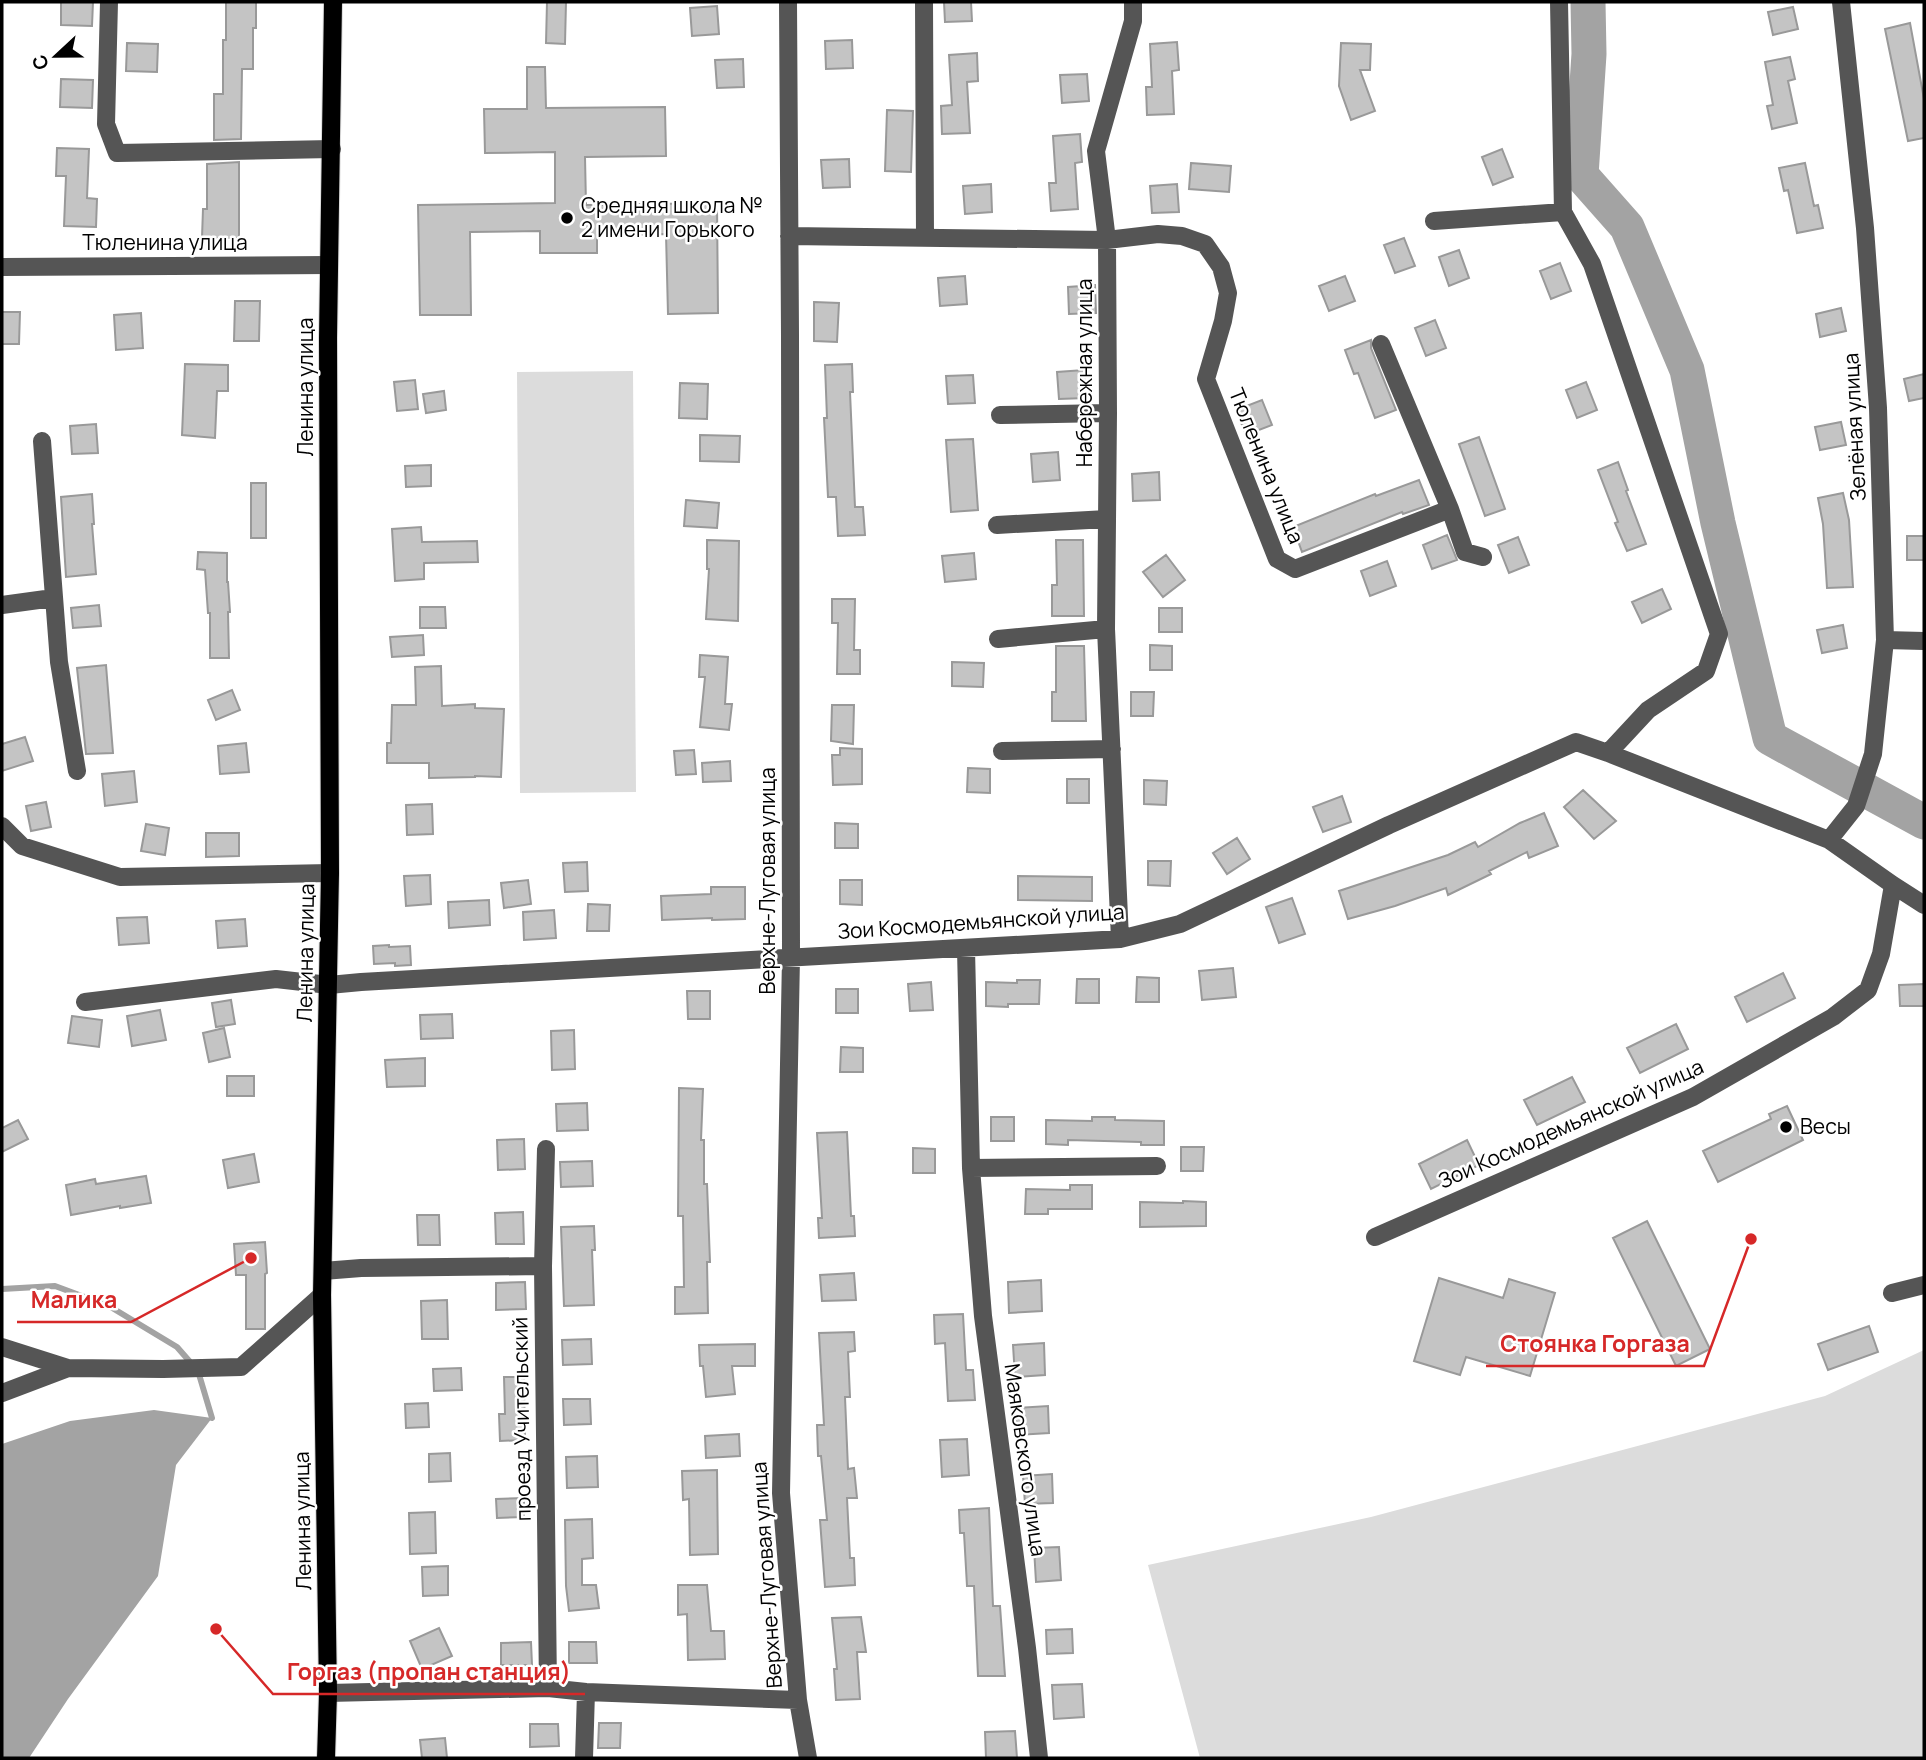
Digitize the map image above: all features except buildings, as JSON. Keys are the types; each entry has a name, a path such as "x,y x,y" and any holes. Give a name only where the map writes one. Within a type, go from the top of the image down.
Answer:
{"main road":[{"name":"Ленина улица","path":"326,1758 328,1693 322,1294 330,873 328,338 333,2"}],"street":[{"path":"109,2 106,124 117,153 332,149"},
{"name":"Верхне-Луговая улица","path":"788,2 791,957 781,1493 798,1700 808,1758"},
{"path":"924,2 925,238"},
{"name":"Набережная улица","path":"1120,939 1106,629 1107,240 1096,151 1133,21 1133,2"},
{"path":"1559,2 1563,212 1592,264 1719,634 1706,671 1648,710 1608,753"},
{"name":"Зелёная улица","path":"1829,839 1856,806 1873,754 1885,640 1878,408 1842,2"},
{"path":"1434,220 1563,212"},
{"name":"Тюленина улица","path":"789,236 1107,240 1158,234 1182,236 1205,244 1221,267 1228,293 1206,379 1277,559 1295,569 1450,509"},
{"name":"Тюленина улица","path":"2,267 330,265"},
{"path":"1381,344 1450,509 1465,552 1483,557"},
{"path":"1000,415 1108,413"},
{"path":"42,441 59,662 77,771"},
{"path":"996,525 1107,519"},
{"path":"2,605 53,598"},
{"path":"998,639 1106,629"},
{"path":"1885,640 1924,641"},
{"name":"Зои Космодемьянской улица","path":"85,1002 276,979 329,985 1120,939 1180,924 1388,825 1576,742 1829,839 1924,905"},
{"path":"1002,751 1112,749"},
{"path":"2,826 22,846 120,877 330,873"},
{"name":"Зои Космодемьянской улица","path":"1374,1237 1692,1097 1833,1017 1868,989 1881,954 1893,885"},
{"name":"Маяковского улица","path":"966,948 971,1168 983,1316 1039,1758"},
{"name":"проезд Учительский","path":"546,1149 543,1266 548,1688"},
{"path":"971,1168 1157,1166"},
{"path":"323,1270 543,1266"},
{"path":"1892,1293 1924,1285"},
{"path":"2,1347 68,1368 241,1367 322,1294"},
{"path":"2,1393 68,1368"},
{"path":"328,1693 548,1688 586,1692 798,1700"},
{"path":"584,1758 586,1692"}],"shaded area":[{"path":"633,371 636,792 520,793 517,372"},
{"path":"1924,1350 1924,1758 1200,1758 1148,1565 1371,1517 1825,1396"},
{"path":"154,1410 212,1418 176,1465 158,1576 68,1699 29,1758 2,1758 2,1444 70,1421"}],"waterway":[{"path":"1588,2 1589,54 1581,175 1627,227 1687,370 1718,523 1770,738 1924,822"},
{"path":"2,1289 55,1286 109,1306 177,1347 198,1371 212,1418"}],"place":[{"name":"Средняя школа № 2 имени Горького","path":"567,218"},
{"name":"Весы","path":"1786,1127"},
{"name":"Стоянка Горгаза","path":"1751,1239"},
{"name":"Малика","path":"251,1258"},
{"name":"Горгаз (пропан станция)","path":"216,1629"}]}
